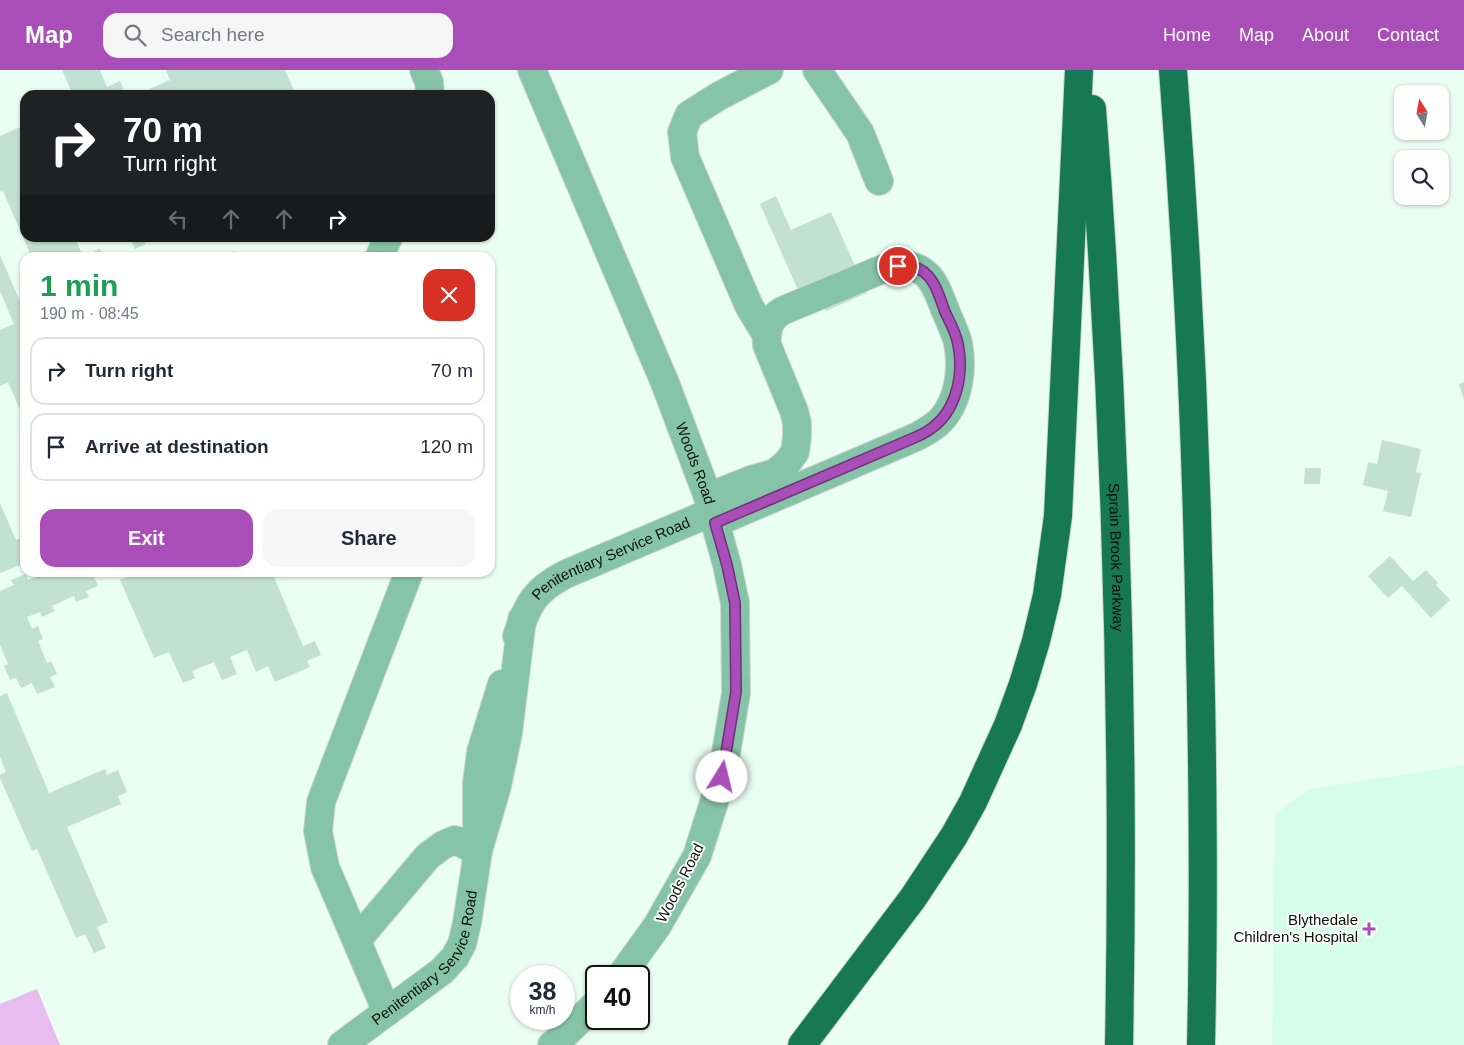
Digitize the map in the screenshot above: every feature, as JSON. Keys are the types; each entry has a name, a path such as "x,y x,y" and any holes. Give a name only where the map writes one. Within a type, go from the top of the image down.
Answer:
{"highway":[{"path":"802,1045 913,898 954,836 973,802 1008,725 1036,641 1047,595 1058,516 1079,70"},
{"name":"Sprain Brook Parkway","path":"1089,70 1102,246 1114,498 1120,842 1119,1045"},
{"path":"1173,70 1183,208 1195,450 1202,706 1203,882 1201,1045"},
{"path":"1203,882 1209,1045"}],"street":[{"path":"424,70 429,90"},
{"name":"Woods Road","path":"532,70 665,383 712,511 735,603 736,692 722,777 697,856 658,926 629,965"},
{"path":"712,511 751,480 775,473 788,463 794,452 797,423 767,344 766,334 749,306 685,157 682,132 689,115 719,96 769,70"},
{"path":"816,70 860,133 879,181"},
{"path":"712,511 916,437 930,430 941,420 954,398 959,370 958,342 931,280 923,271 914,267 898,266 885,268 782,311 775,315 766,334"},
{"name":"Penitentiary Service Road","path":"342,1045 442,971 455,957 462,944 478,851 497,786 508,734 522,620 531,602 539,591 566,574 712,511"},
{"path":"387,1012 325,866 318,831 320,802 407,577"},
{"path":"357,940 428,856 443,844 455,840 478,851"},
{"path":"552,1045 585,1015"}],"shaded area":[{"name":"Blythedale Children's Hospital","path":"1464,765 1464,1045 1272,1045 1275,814 1309,789"},
{"path":"37,989 60,1045 0,1045 0,1004"}],"building":[{"path":"62,70 100,70 107,87 120,81 124,90 71,90"},
{"path":"166,70 285,70 294,90 147,90 170,80"},
{"path":"20,127 20,230 3,191 0,192 0,136"},
{"path":"776,196 791,230 831,212 867,293 826,311 817,290 801,297 760,204"},
{"path":"25,242 77,242 81,252 29,252"},
{"path":"132,242 145,242 146,244 135,249"},
{"path":"0,255 20,301 20,410 8,382 0,386 0,330 14,324 0,291"},
{"path":"1464,382 1464,400 1459,384"},
{"path":"1382,440 1421,449 1416,472 1421,473 1411,517 1383,511 1388,491 1363,485 1368,462 1377,464"},
{"path":"1305,468 1321,468 1320,484 1304,484"},
{"path":"0,503 16,540 20,538 20,565 0,573"},
{"path":"1390,556 1413,581 1426,570 1438,583 1436,585 1450,600 1431,618 1402,586 1388,598 1368,576"},
{"path":"20,576 27,577 28,580 35,577 94,577 98,586 86,591 89,597 76,602 74,596 52,606 55,611 42,617 40,612 27,617 32,629 38,626 43,639 38,641 47,663 51,661 57,674 50,677 55,687 37,694 32,683 21,688 16,678 10,680 4,666 8,664 0,645 0,591 14,585 11,580"},
{"path":"127,577 274,577 303,646 315,641 321,655 307,661 310,667 275,682 268,666 256,672 247,650 230,657 237,674 222,680 214,662 192,671 195,678 183,683 169,652 154,658 120,580"},
{"path":"7,693 49,793 105,769 107,775 118,770 127,792 118,796 121,804 67,827 108,922 97,927 106,948 94,953 85,934 76,938 37,849 32,851 0,778 0,775 6,772 0,757 0,696"}],"place":[{"name":"Blythedale Children's Hospital","path":"1369,929"}],"route":[{"path":"722,777 736,692 735,603 715,523 930,430 941,420 954,398 960,357 958,342 937,290 923,271 914,267 898,266"}]}
